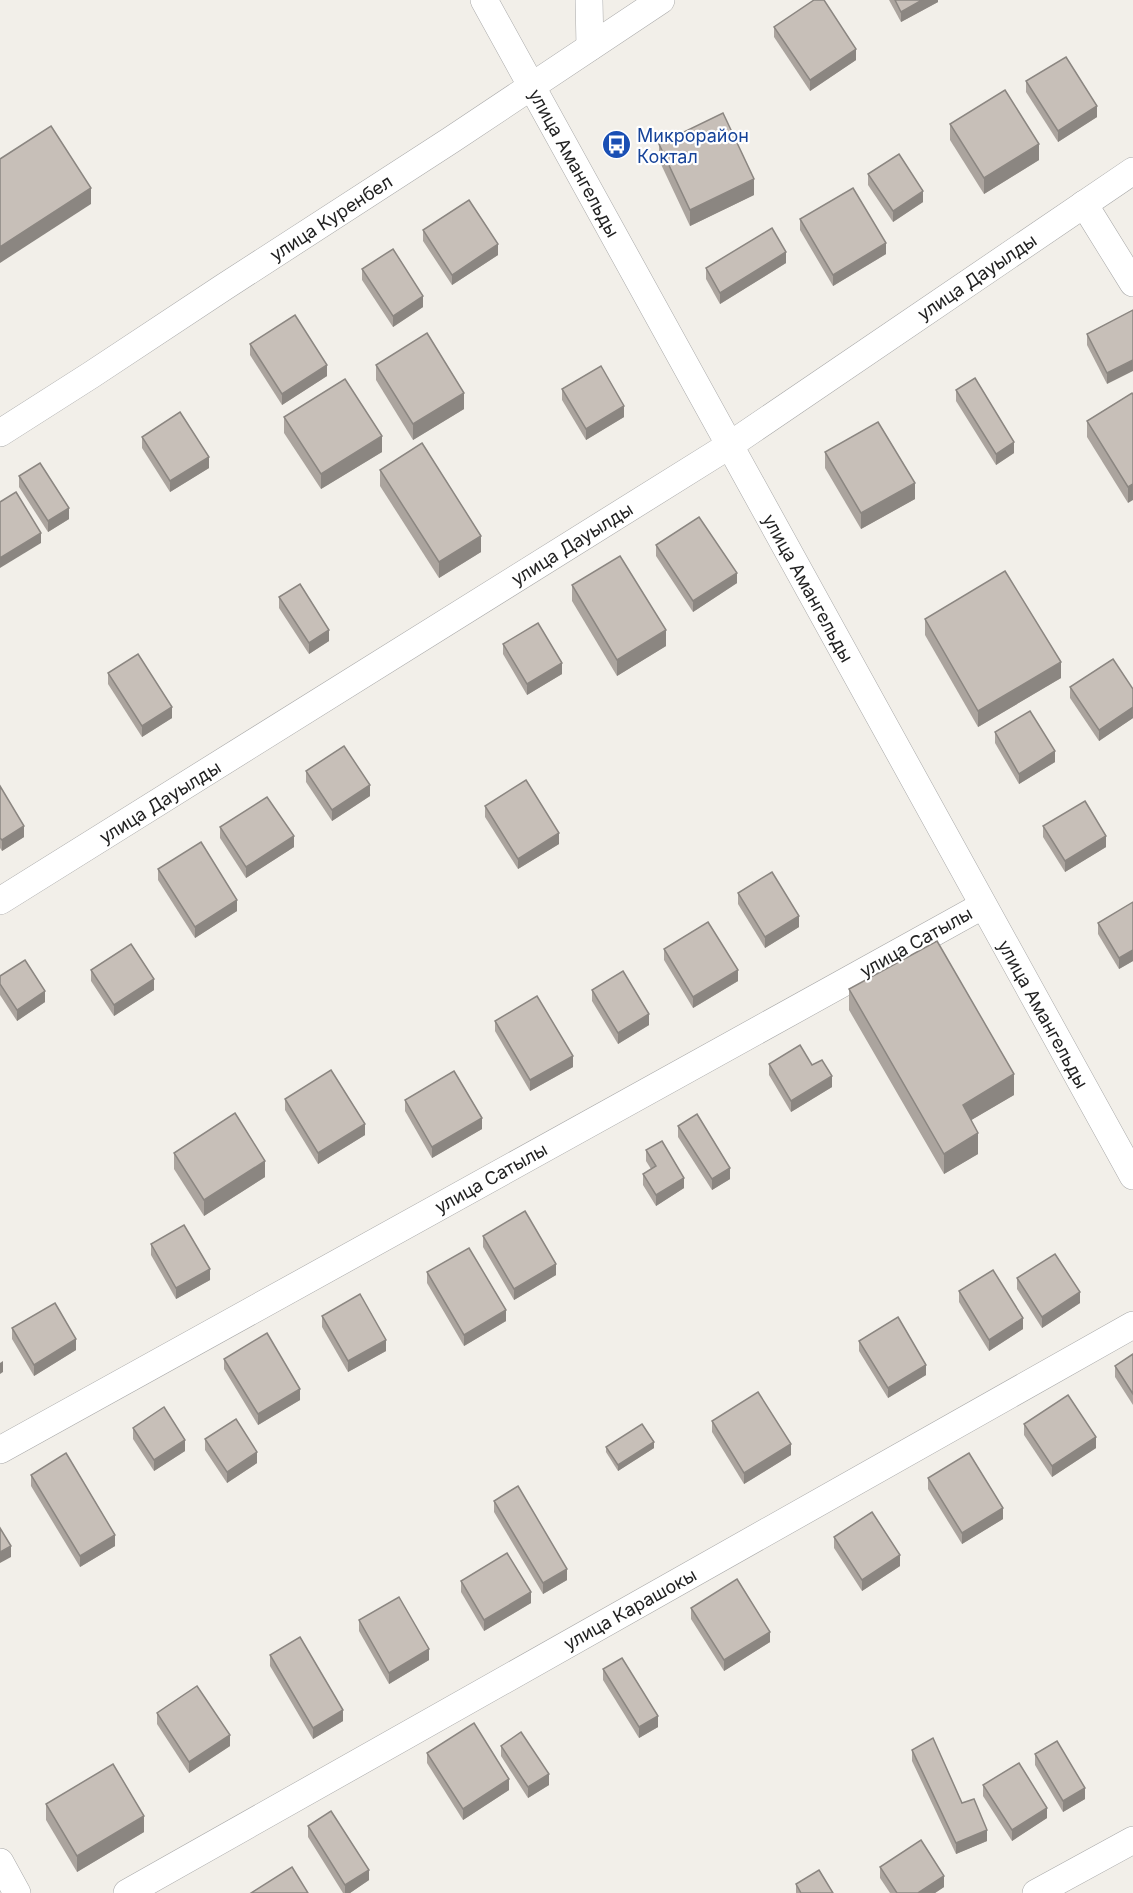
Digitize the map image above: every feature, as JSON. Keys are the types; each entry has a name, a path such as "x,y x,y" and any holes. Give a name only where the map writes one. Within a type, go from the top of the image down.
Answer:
{"street":[{"name":"улица Амангельды","path":"484,0 1133,1176"},
{"path":"589,0 590,47"},
{"name":"улица Куренбел","path":"0,433 451,140 661,0"},
{"name":"улица Дауылды","path":"0,902 730,445 1133,171"},
{"path":"1084,204 1133,283"},
{"name":"улица Сатылы","path":"0,1450 982,906"},
{"name":"улица Карашокы","path":"127,1893 1133,1325"},
{"path":"1036,1893 1133,1840"},
{"path":"0,1862 17,1893"}],"building":[{"path":"814,0 824,0 856,49 810,80 774,27"},
{"path":"895,0 922,0 901,12"},
{"path":"1066,57 1097,106 1058,131 1026,81"},
{"path":"1005,90 1039,144 984,178 950,124"},
{"path":"723,113 754,179 690,210 659,144"},
{"path":"51,126 91,188 0,247 0,159"},
{"path":"899,154 923,191 893,211 868,174"},
{"path":"853,188 886,243 833,275 800,219"},
{"path":"469,200 498,244 452,275 423,230"},
{"path":"772,228 786,252 720,293 706,268"},
{"path":"393,249 423,296 393,316 362,269"},
{"path":"1133,310 1133,360 1107,373 1087,334"},
{"path":"295,315 327,365 282,394 250,344"},
{"path":"427,333 464,393 413,424 376,365"},
{"path":"601,366 624,406 586,429 562,389"},
{"path":"975,378 1014,442 996,454 956,390"},
{"path":"345,379 382,436 321,474 284,417"},
{"path":"1132,393 1133,484 1128,487 1087,421"},
{"path":"180,412 209,457 170,481 142,437"},
{"path":"878,422 915,483 861,513 825,452"},
{"path":"422,443 481,536 439,562 380,470"},
{"path":"40,463 69,508 48,521 19,476"},
{"path":"16,492 41,533 0,558 0,502"},
{"path":"699,517 737,573 693,601 656,545"},
{"path":"620,556 666,630 617,660 572,585"},
{"path":"1005,571 1061,662 978,711 925,619"},
{"path":"300,584 329,630 309,643 279,597"},
{"path":"538,623 562,663 527,684 503,644"},
{"path":"138,654 172,707 142,726 108,673"},
{"path":"1113,659 1133,689 1133,707 1099,730 1070,687"},
{"path":"1030,711 1055,751 1019,774 995,732"},
{"path":"344,746 370,785 332,810 306,771"},
{"path":"526,780 559,833 518,859 485,806"},
{"path":"0,786 24,826 2,840 0,838"},
{"path":"267,797 294,836 246,867 220,827"},
{"path":"1085,801 1106,836 1065,861 1043,826"},
{"path":"201,842 237,900 195,927 158,869"},
{"path":"772,872 799,916 765,937 738,893"},
{"path":"1133,902 1133,950 1119,958 1098,923"},
{"path":"708,922 738,970 693,997 664,949"},
{"path":"937,941 1014,1074 963,1105 978,1133 944,1154 849,989"},
{"path":"131,944 154,979 114,1005 91,970"},
{"path":"25,960 45,991 17,1010 0,984 0,976"},
{"path":"623,971 649,1014 618,1033 592,990"},
{"path":"537,996 573,1056 530,1080 495,1021"},
{"path":"800,1045 812,1065 822,1060 832,1076 791,1101 769,1064"},
{"path":"331,1070 365,1124 318,1153 285,1099"},
{"path":"454,1071 482,1118 432,1147 405,1100"},
{"path":"235,1113 265,1161 204,1200 174,1153"},
{"path":"697,1114 730,1168 712,1179 678,1126"},
{"path":"662,1141 684,1178 656,1195 643,1174 656,1166 646,1150"},
{"path":"525,1211 556,1264 514,1289 483,1236"},
{"path":"184,1225 210,1269 176,1288 151,1244"},
{"path":"469,1248 506,1310 464,1335 427,1272"},
{"path":"1055,1254 1080,1292 1042,1317 1017,1278"},
{"path":"993,1270 1023,1318 989,1340 959,1291"},
{"path":"360,1294 386,1340 348,1361 322,1316"},
{"path":"55,1303 76,1339 34,1365 12,1328"},
{"path":"898,1317 926,1365 888,1388 859,1341"},
{"path":"267,1333 300,1389 258,1414 224,1359"},
{"path":"1133,1354 1133,1394 1115,1366"},
{"path":"758,1392 791,1444 744,1473 712,1421"},
{"path":"1068,1395 1096,1437 1052,1466 1024,1424"},
{"path":"164,1407 185,1440 154,1460 133,1428"},
{"path":"236,1419 257,1452 227,1472 205,1439"},
{"path":"642,1424 654,1442 618,1465 606,1447"},
{"path":"66,1453 115,1535 80,1556 31,1475"},
{"path":"969,1453 1003,1508 962,1533 928,1478"},
{"path":"518,1486 567,1569 543,1583 494,1501"},
{"path":"872,1512 900,1555 862,1580 834,1537"},
{"path":"0,1528 11,1546 0,1552"},
{"path":"507,1553 531,1592 484,1620 461,1581"},
{"path":"737,1579 770,1632 724,1660 691,1608"},
{"path":"399,1597 429,1649 389,1673 359,1620"},
{"path":"300,1637 343,1710 313,1728 270,1655"},
{"path":"622,1658 658,1716 639,1727 603,1669"},
{"path":"197,1686 230,1735 189,1762 157,1713"},
{"path":"474,1723 509,1779 463,1809 427,1753"},
{"path":"521,1732 549,1774 528,1787 501,1746"},
{"path":"933,1738 962,1803 974,1799 987,1830 956,1843 912,1750"},
{"path":"1057,1741 1085,1788 1063,1801 1035,1754"},
{"path":"1019,1763 1047,1808 1012,1830 983,1785"},
{"path":"113,1764 144,1816 77,1856 46,1804"},
{"path":"331,1811 369,1870 345,1885 308,1826"},
{"path":"921,1840 944,1876 918,1893 897,1893 880,1867"},
{"path":"292,1867 308,1893 251,1893"},
{"path":"819,1870 833,1893 801,1893 796,1884"}],"place":[{"name":"Микрорайон Коктал","path":"616,145"}]}
